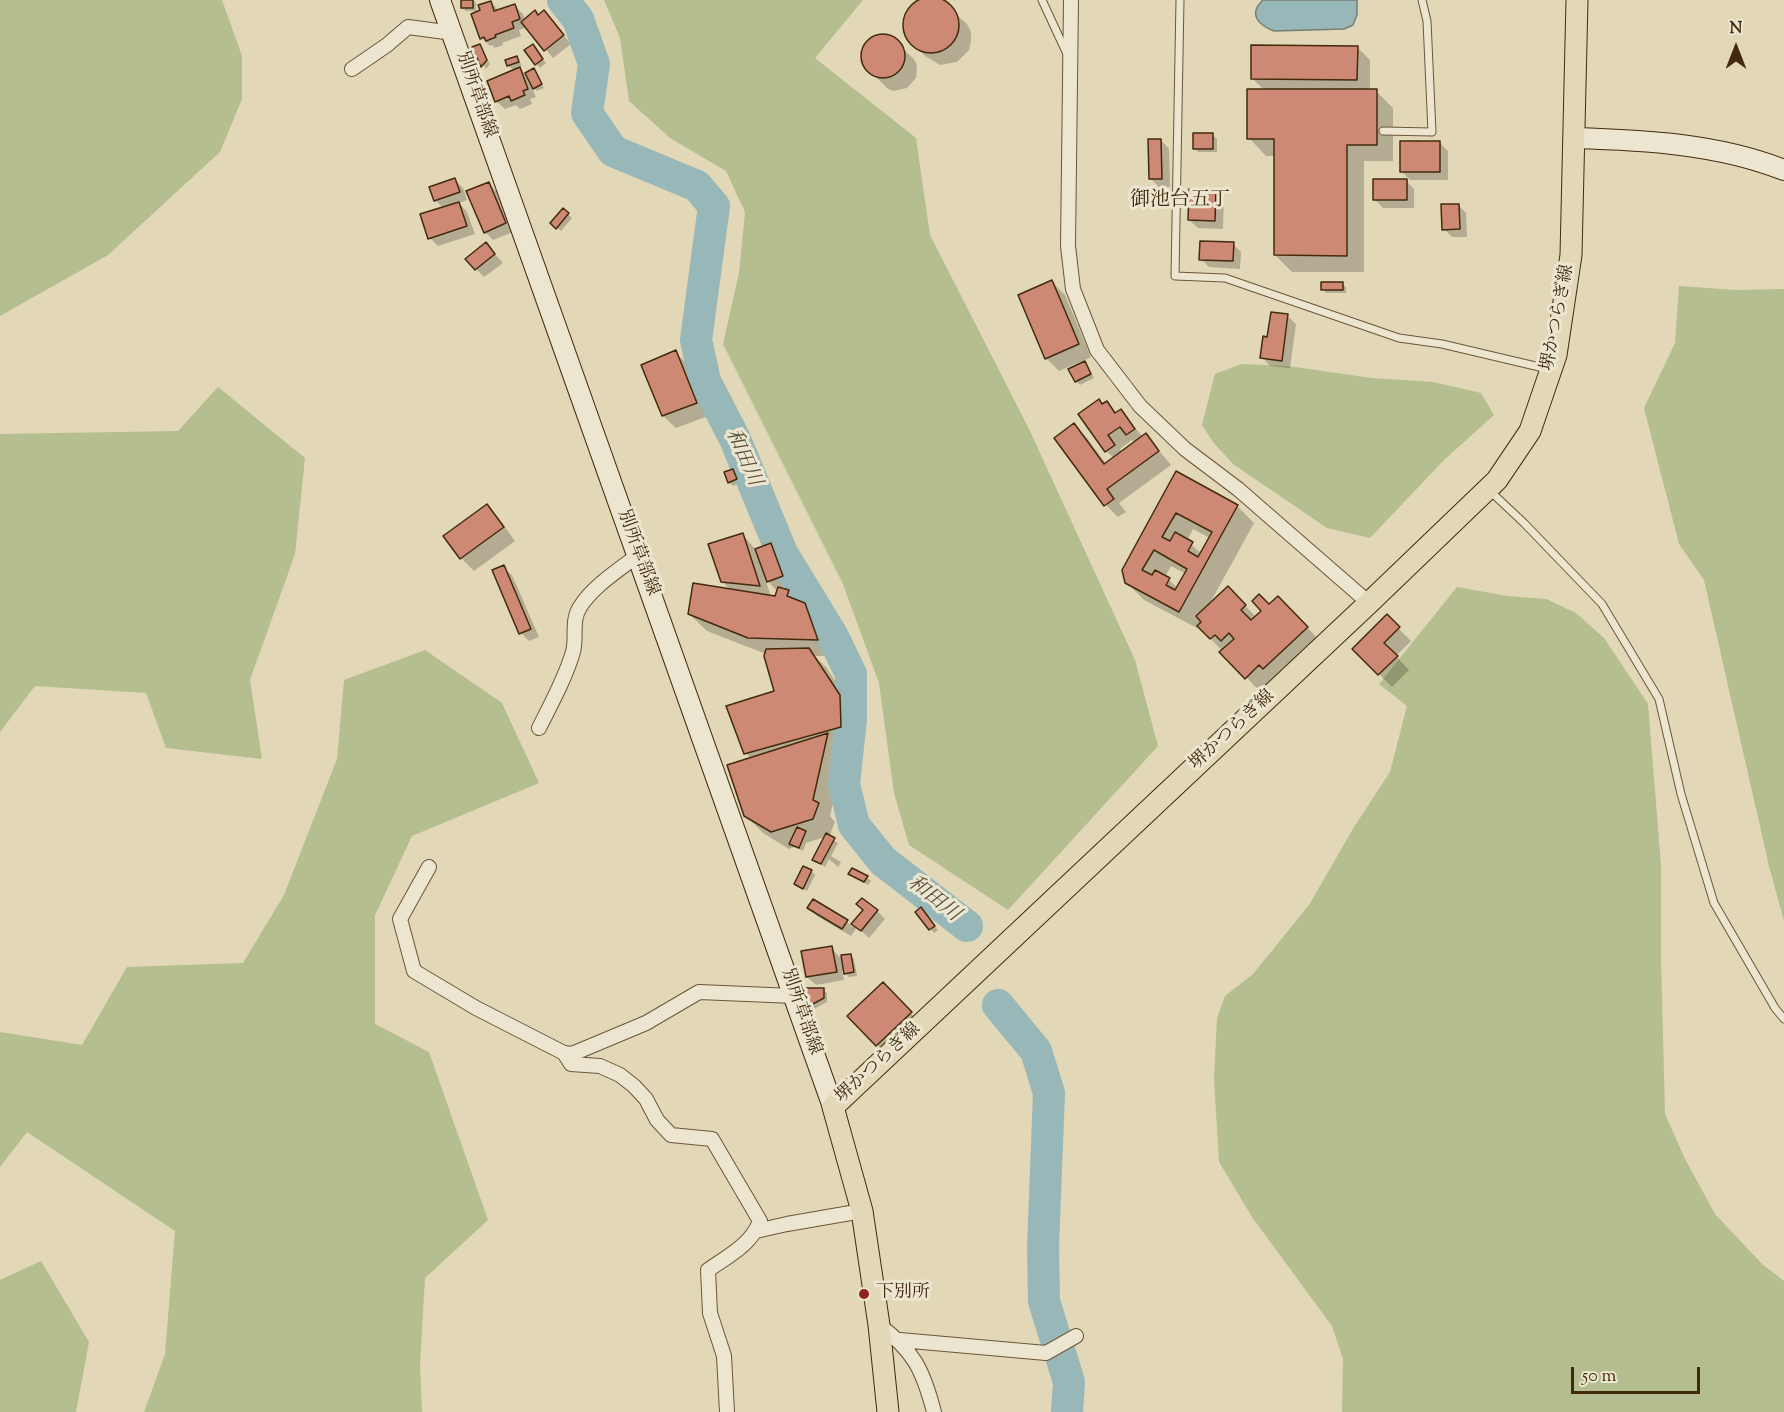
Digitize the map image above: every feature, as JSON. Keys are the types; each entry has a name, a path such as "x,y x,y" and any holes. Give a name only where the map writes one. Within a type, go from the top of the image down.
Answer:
{"main road":[{"name":"別所草部線","path":"440,0 833,1107"},
{"name":"堺かつらぎ線","path":"888,1412 879,1325 862,1211 833,1107 1488,489 1497,480 1530,431 1556,355 1571,255 1577,0"},
{"path":"1574,138 1712,148 1762,161 1784,170"}],"street":[{"path":"1071,0 1068,246 1074,289 1097,351 1140,406 1185,449 1238,489 1369,603"},
{"path":"352,69 387,45 408,27 453,33"},
{"path":"539,728 568,668 574,649 576,615 581,605 595,590 638,555"},
{"path":"429,867 400,919 414,971 476,1008 564,1053 572,1054 646,1023 699,992 794,996"},
{"path":"564,1053 571,1064 600,1066 620,1075 646,1099 657,1120 671,1135 712,1139 760,1221 756,1231 741,1248 708,1270 710,1313 724,1356 726,1412"},
{"path":"756,1231 862,1211"},
{"path":"879,1325 900,1340 911,1355 926,1382 934,1412"},
{"path":"900,1340 1046,1353 1076,1336"}],"lane":[{"path":"1042,0 1071,62"},
{"path":"1180,0 1175,276 1225,278 1399,338 1442,344 1551,370"},
{"path":"1383,131 1432,132 1427,21 1422,0"},
{"path":"1488,489 1602,604 1659,699 1682,794 1714,903 1775,1008 1784,1019"}],"green space":[{"path":"0,0 222,0 242,56 242,99 220,152 108,255 0,316"},
{"path":"604,0 863,0 815,58 916,138 930,235 1029,429 1135,660 1158,746 1008,910 909,845 894,793 879,683 843,584 723,344 739,273 745,212 726,171 670,138 629,101 620,38"},
{"path":"1679,286 1736,290 1784,289 1784,921 1769,866 1704,580 1679,544 1644,408 1675,343"},
{"path":"1242,364 1288,366 1371,378 1433,382 1481,393 1494,415 1444,460 1370,538 1327,528 1233,464 1213,442 1202,425 1215,374"},
{"path":"218,387 305,458 295,554 250,680 262,759 166,748 146,693 35,686 0,732 0,434 178,431"},
{"path":"1457,587 1507,596 1546,599 1576,613 1604,638 1648,704 1661,865 1665,1114 1685,1159 1715,1214 1762,1264 1784,1281 1784,1412 1342,1412 1343,1359 1332,1326 1252,1217 1219,1162 1214,1079 1217,1018 1225,996 1253,974 1309,905 1354,827 1390,772 1407,706 1379,684"},
{"path":"425,650 502,703 539,783 412,836 375,915 375,1024 429,1052 488,1220 425,1278 420,1365 422,1412 144,1412 165,1354 175,1231 27,1132 0,1167 0,1032 82,1045 127,967 243,963 284,895 337,759 344,680"},
{"path":"41,1261 89,1342 76,1412 0,1412 0,1280"}],"water":[{"path":"1263,0 1357,0 1357,15 1353,25 1344,29 1274,31 1263,26 1257,18 1256,10"}],"building":[{"path":"931,-3 946,2 954,10 959,25 954,40 946,48 931,53 916,48 908,40 903,25 908,10 916,2"},
{"path":"461,0 473,0 473,8 461,8"},
{"path":"491,1 494,11 515,4 520,19 512,22 514,28 486,41 484,37 480,39 471,14 480,10 478,5"},
{"path":"535,10 538,15 544,10 564,35 544,51 521,22"},
{"path":"883,34 899,40 905,56 899,72 883,78 867,72 861,56 867,40"},
{"path":"480,44 487,60 481,67 472,47"},
{"path":"533,44 543,59 535,65 524,50"},
{"path":"1251,45 1358,46 1357,80 1251,79"},
{"path":"517,56 519,62 507,66 505,60"},
{"path":"520,67 528,89 523,91 525,95 511,101 509,96 495,102 487,81"},
{"path":"534,68 542,84 533,89 525,73"},
{"path":"1247,89 1377,89 1377,145 1347,145 1347,256 1274,255 1274,139 1247,139"},
{"path":"1193,133 1213,133 1213,149 1193,149"},
{"path":"1148,139 1161,139 1162,179 1149,179"},
{"path":"1400,141 1440,141 1440,172 1400,172"},
{"path":"455,178 460,192 434,201 429,187"},
{"path":"1373,179 1407,179 1407,200 1373,200"},
{"path":"489,182 506,223 484,233 466,191"},
{"path":"1189,189 1216,190 1215,221 1188,220"},
{"path":"459,202 467,226 428,239 420,214"},
{"path":"1441,204 1459,204 1460,229 1442,230"},
{"path":"563,208 569,213 556,229 550,223"},
{"path":"1200,241 1234,242 1233,261 1199,260"},
{"path":"486,242 495,254 475,270 465,259"},
{"path":"1052,280 1079,344 1045,359 1018,295"},
{"path":"1321,282 1343,282 1343,290 1321,290"},
{"path":"1271,312 1288,314 1282,361 1260,358 1263,336 1267,337"},
{"path":"676,350 697,403 662,416 641,365"},
{"path":"1085,361 1091,374 1075,382 1068,369"},
{"path":"1099,399 1102,404 1107,401 1115,413 1121,409 1135,429 1126,435 1120,427 1108,435 1115,445 1105,452 1078,414"},
{"path":"1074,423 1104,464 1146,433 1159,451 1107,489 1114,499 1104,506 1054,438"},
{"path":"733,469 737,479 728,483 724,472"},
{"path":"1176,471 1238,505 1179,612 1125,583 1122,570","holes":["1176,513 1212,532 1198,557 1188,551 1193,542 1175,532 1170,541 1162,537","1154,550 1187,569 1175,590 1166,585 1170,578 1155,570 1152,575 1142,570"]},
{"path":"487,504 504,527 460,559 443,536"},
{"path":"743,533 760,586 721,582 708,544"},
{"path":"771,543 783,576 767,582 755,549"},
{"path":"504,565 531,629 519,634 492,570"},
{"path":"693,583 775,596 778,587 789,590 787,596 805,603 818,640 748,638 688,614"},
{"path":"1228,586 1246,605 1241,610 1251,620 1261,611 1252,601 1259,594 1269,604 1278,596 1308,627 1263,669 1259,665 1245,679 1219,652 1234,639 1229,633 1221,641 1215,635 1210,639 1197,626 1201,622 1196,616"},
{"path":"1387,614 1400,627 1384,643 1398,656 1378,675 1352,649"},
{"path":"809,648 840,695 841,727 744,754 726,706 774,691 764,656 766,649"},
{"path":"828,733 813,800 819,803 813,819 771,832 744,816 727,765"},
{"path":"797,827 806,831 799,848 789,844"},
{"path":"826,833 835,838 821,864 812,860"},
{"path":"803,866 812,870 803,889 794,884"},
{"path":"852,868 868,876 864,882 848,874"},
{"path":"862,898 878,910 861,931 851,924 863,910 856,904"},
{"path":"813,899 848,920 842,929 807,908"},
{"path":"921,907 935,926 929,930 915,912"},
{"path":"832,946 837,972 806,977 801,951"},
{"path":"851,954 854,972 844,974 841,955"},
{"path":"883,982 912,1012 876,1046 847,1016"},
{"path":"803,988 824,988 824,998 809,1006"}],"waterway":[{"name":"和田川","path":"563,0 578,19 594,64 587,113 613,151 697,186 714,206 696,340 705,381 735,439 782,553 832,635 851,674 851,719 844,784 854,825 883,861 967,926"},
{"name":"和田川","path":"998,1005 1036,1051 1049,1093 1043,1247 1044,1301 1069,1382 1067,1412"}],"place":[{"name":"下別所","path":"864,1294"}],"district":[{"name":"御池台五丁","path":"1180,202"}]}
